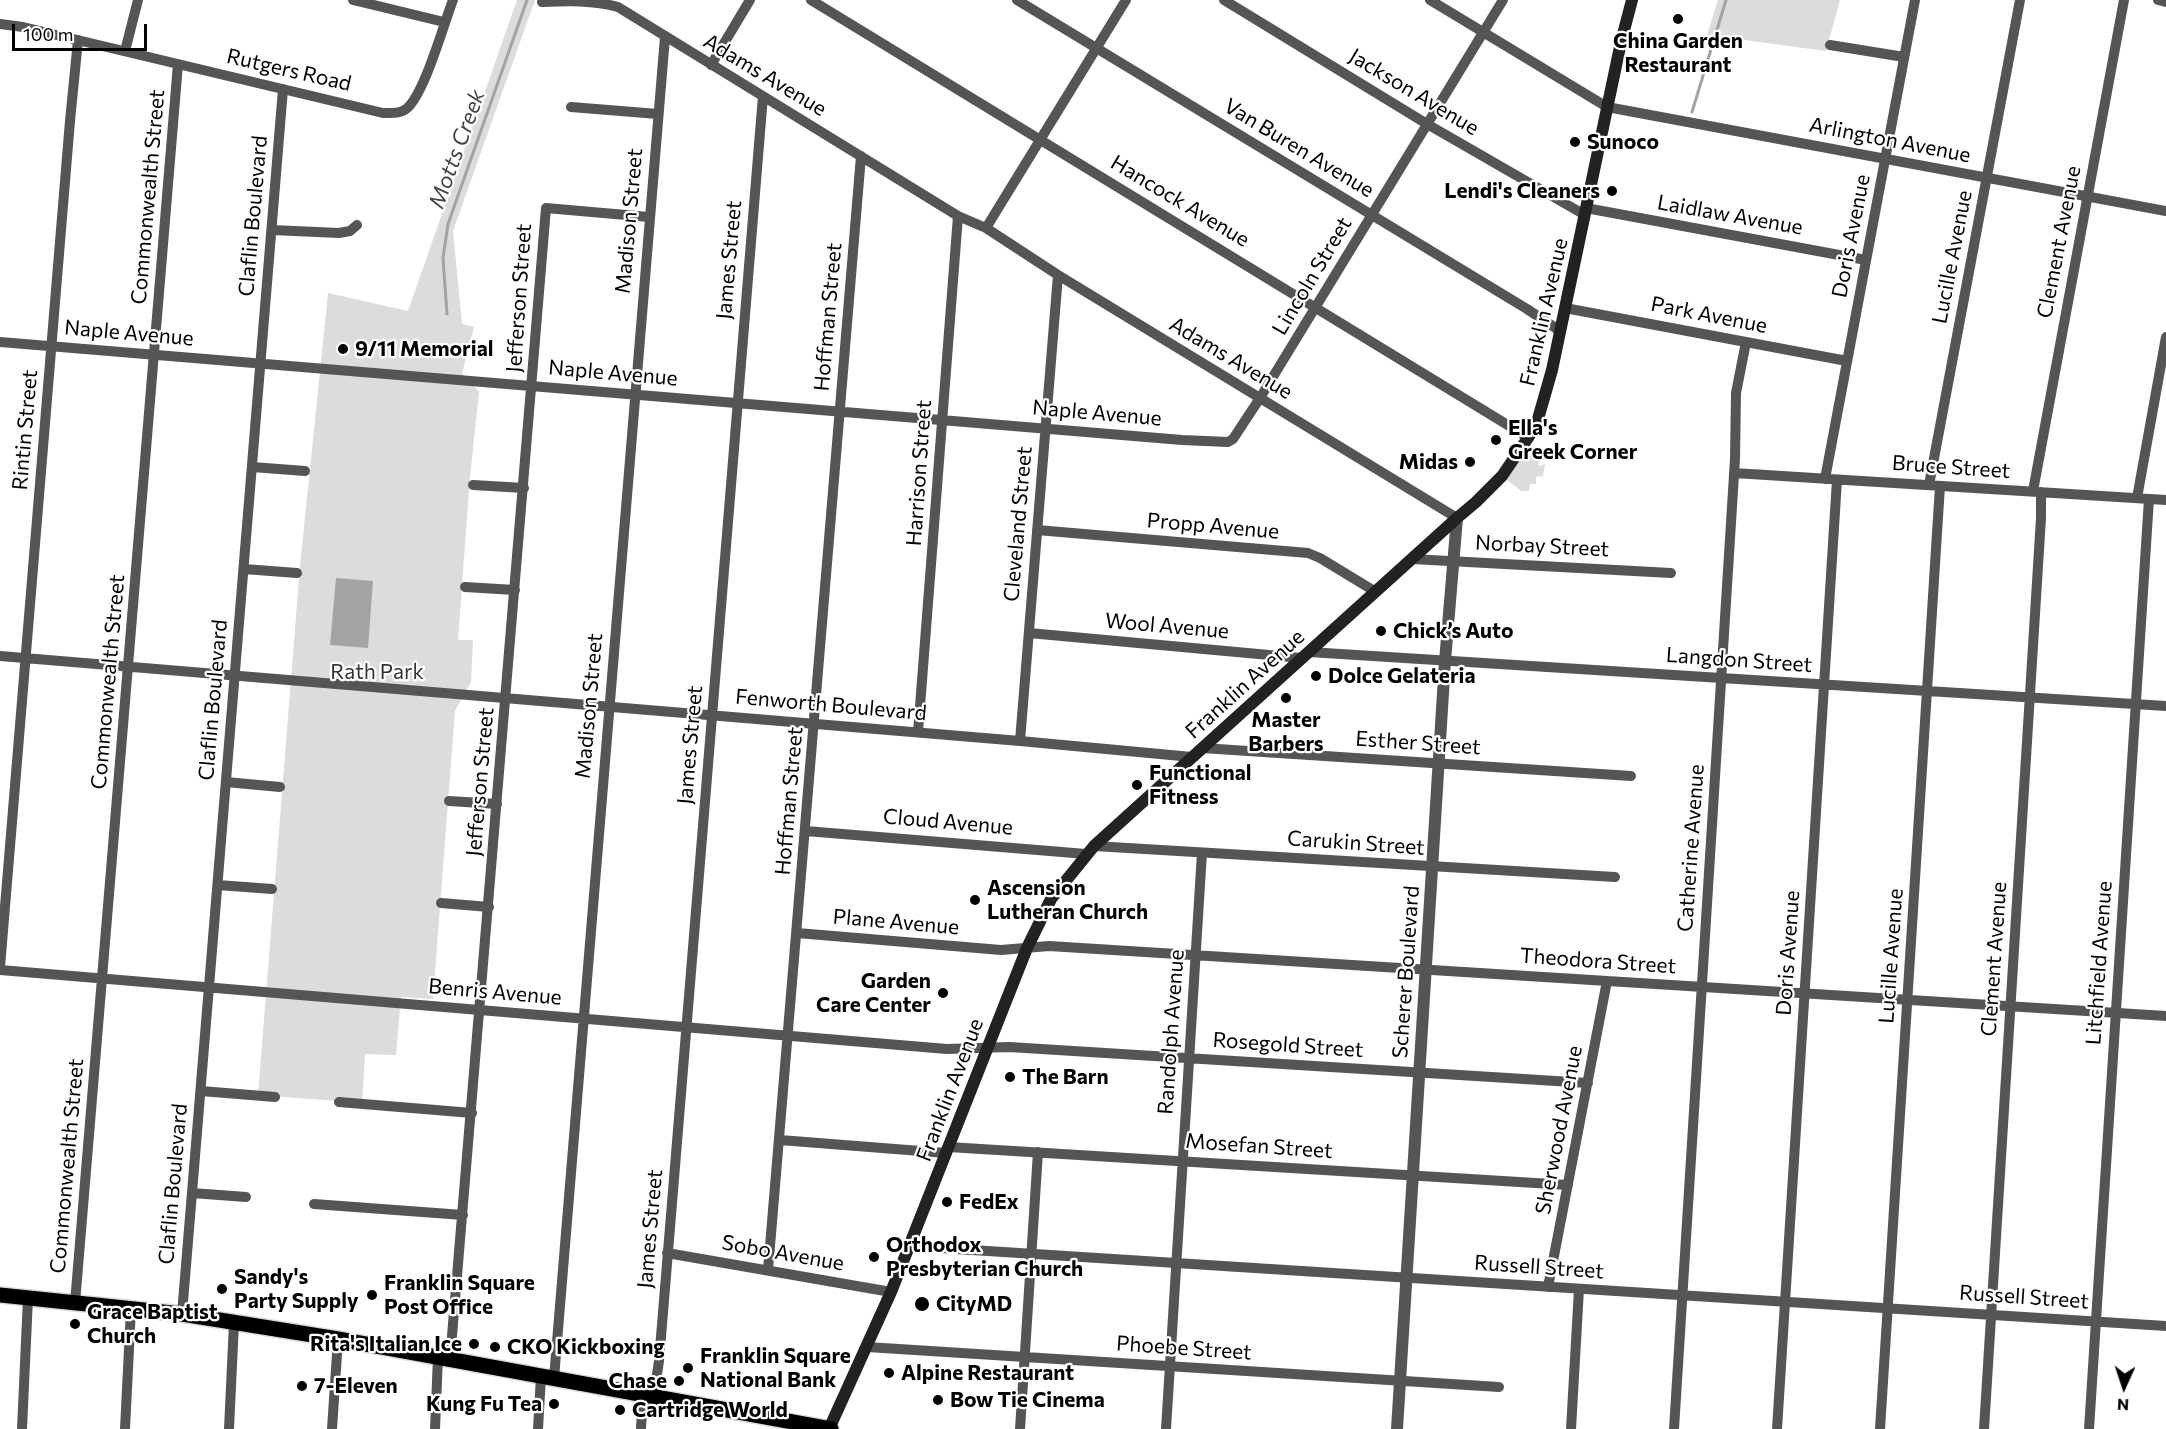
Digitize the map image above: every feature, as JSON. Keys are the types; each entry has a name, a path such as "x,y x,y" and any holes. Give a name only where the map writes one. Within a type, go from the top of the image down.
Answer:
{"main road":[{"name":"Franklin Avenue","path":"829,1429 891,1292 1027,948 1051,899 1090,850 1476,502 1502,476 1536,426 1560,332 1632,0"},
{"path":"0,1295 182,1314 338,1339 829,1429"}],"street":[{"path":"125,51 138,0"},
{"path":"353,0 444,22 453,0"},
{"path":"711,64 750,0"},
{"name":"Hancock Avenue","path":"811,0 1529,438"},
{"name":"Van Buren Avenue","path":"1017,0 1527,309 1560,332"},
{"path":"986,228 1126,0"},
{"name":"Jackson Avenue","path":"1224,0 1427,124 1586,212"},
{"path":"1430,0 1607,107"},
{"name":"Lincoln Street","path":"1223,442 1233,439 1260,398 1503,0"},
{"name":"Doris Avenue","path":"1825,479 1915,0"},
{"name":"Lucille Avenue","path":"1880,1429 1927,691 1935,485 1986,177 2020,0"},
{"name":"Clement Avenue","path":"1984,1429 2041,518 2037,492 2124,0"},
{"path":"2158,0 2166,2"},
{"name":"Adams Avenue","path":"542,2 600,2 618,7 958,216 986,228 1058,275 1457,518"},
{"name":"Rutgers Road","path":"0,24 78,40 383,113 393,113 405,110 419,92 444,22"},
{"name":"Madison Street","path":"538,1429 548,1377 583,1019 665,37"},
{"name":"Rintin Street","path":"0,969 78,40"},
{"path":"1830,45 1904,57"},
{"name":"Commonwealth Street","path":"75,1303 178,64"},
{"name":"Claflin Boulevard","path":"182,1314 283,89"},
{"name":"James Street","path":"641,1429 642,1410 656,1381 659,1361 762,96"},
{"path":"571,107 658,114"},
{"name":"Arlington Avenue","path":"1607,107 2166,211"},
{"name":"Hoffman Street","path":"768,1270 861,156"},
{"name":"Jefferson Street","path":"435,1429 463,1215 546,208 649,217"},
{"name":"Laidlaw Avenue","path":"1586,212 1866,260"},
{"name":"Harrison Street","path":"918,732 958,216"},
{"path":"272,230 339,233 350,231 357,225"},
{"name":"Cleveland Street","path":"1020,741 1058,275"},
{"name":"Park Avenue","path":"1565,308 1847,361"},
{"name":"Litchfield Avenue","path":"2089,1429 2135,704 2143,499 2166,337"},
{"name":"Naple Avenue","path":"0,342 1223,442"},
{"name":"Catherine Avenue","path":"1674,1429 1734,473 1736,393 1746,342"},
{"path":"252,467 306,471"},
{"name":"Bruce Street","path":"1734,473 2166,500"},
{"name":"Doris Avenue","path":"1777,1429 1837,480"},
{"path":"473,485 524,488"},
{"name":"Scherer Boulevard","path":"1397,1429 1445,661 1457,518"},
{"name":"Propp Avenue","path":"1037,530 1308,553 1376,592"},
{"name":"Norbay Street","path":"1412,559 1671,573"},
{"path":"244,569 297,573"},
{"path":"465,587 515,590"},
{"name":"Wool Avenue","path":"1029,633 1305,655"},
{"name":"Langdon Street","path":"1305,655 1445,661 2166,706"},
{"name":"Fenworth Boulevard","path":"0,656 1192,757"},
{"name":"Esther Street","path":"1202,748 1631,776"},
{"path":"226,782 280,787"},
{"path":"449,801 497,804"},
{"name":"Cloud Avenue","path":"806,831 1090,850"},
{"name":"Carukin Street","path":"1090,850 1202,853 1615,878"},
{"name":"Randolph Avenue","path":"1166,1429 1202,853"},
{"path":"218,885 272,889"},
{"path":"441,903 489,907"},
{"name":"Plane Avenue","path":"797,933 1001,950 1027,948"},
{"name":"Theodora Street","path":"1027,948 1049,946 2166,1016"},
{"name":"Benris Avenue","path":"0,969 947,1049 987,1048"},
{"name":"Sherwood Avenue","path":"1548,1287 1607,981"},
{"name":"Rosegold Street","path":"987,1048 1009,1047 1588,1083"},
{"path":"201,1091 275,1097"},
{"path":"339,1102 472,1113"},
{"name":"Mosefan Street","path":"780,1140 947,1150 1038,1152 1568,1185"},
{"path":"1020,1429 1038,1152"},
{"path":"192,1193 246,1197"},
{"path":"314,1204 463,1215"},
{"name":"Russell Street","path":"909,1246 2166,1326"},
{"name":"Sobo Avenue","path":"668,1253 891,1292"},
{"path":"1571,1429 1579,1289"},
{"path":"22,1429 28,1298"},
{"path":"125,1429 131,1309"},
{"path":"229,1429 234,1323"},
{"path":"332,1429 338,1339"},
{"name":"Phoebe Street","path":"867,1347 1499,1387"}],"green space":[{"name":"Rath Park","path":"517,0 535,0 453,231 462,324 474,327 462,373 479,392 458,640 473,640 471,682 455,711 433,999 401,997 396,1055 365,1054 362,1103 258,1095 300,566 328,293 408,311"},
{"path":"1718,0 1840,0 1826,51 1707,35"},
{"path":"1526,442 1542,452 1543,457 1539,466 1545,464 1543,476 1536,477 1536,484 1530,484 1529,491 1521,491 1502,476"}],"shaded area":[{"path":"336,578 373,581 368,648 330,645"}],"waterway":[{"name":"Motts Creek","path":"447,314 443,258 448,224 527,0"},
{"path":"1692,112 1726,0"}],"place":[{"name":"China Garden Restaurant","path":"1678,19"},
{"name":"Sunoco","path":"1575,142"},
{"name":"Lendi's Cleaners","path":"1612,191"},
{"name":"9/11 Memorial","path":"343,349"},
{"name":"Ella's Greek Corner","path":"1496,440"},
{"name":"Midas","path":"1470,462"},
{"name":"Chick’s Auto","path":"1381,631"},
{"name":"Dolce Gelateria","path":"1316,676"},
{"name":"Master Barbers","path":"1286,698"},
{"name":"Functional Fitness","path":"1137,785"},
{"name":"Ascension Lutheran Church","path":"975,900"},
{"name":"Garden Care Center","path":"943,993"},
{"name":"The Barn","path":"1010,1077"},
{"name":"FedEx","path":"947,1202"},
{"name":"Orthodox Presbyterian Church","path":"874,1257"},
{"name":"Sandy's Party Supply","path":"222,1289"},
{"name":"Franklin Square Post Office","path":"372,1295"},
{"name":"CityMD","path":"922,1304"},
{"name":"Grace Baptist Church","path":"75,1324"},
{"name":"Rita's Italian Ice","path":"474,1344"},
{"name":"CKO Kickboxing","path":"495,1347"},
{"name":"Franklin Square National Bank","path":"688,1368"},
{"name":"Alpine Restaurant","path":"889,1373"},
{"name":"Chase","path":"679,1381"},
{"name":"7-Eleven","path":"302,1386"},
{"name":"Bow Tie Cinema","path":"938,1400"},
{"name":"Kung Fu Tea","path":"554,1404"},
{"name":"Cartridge World","path":"620,1410"}]}
